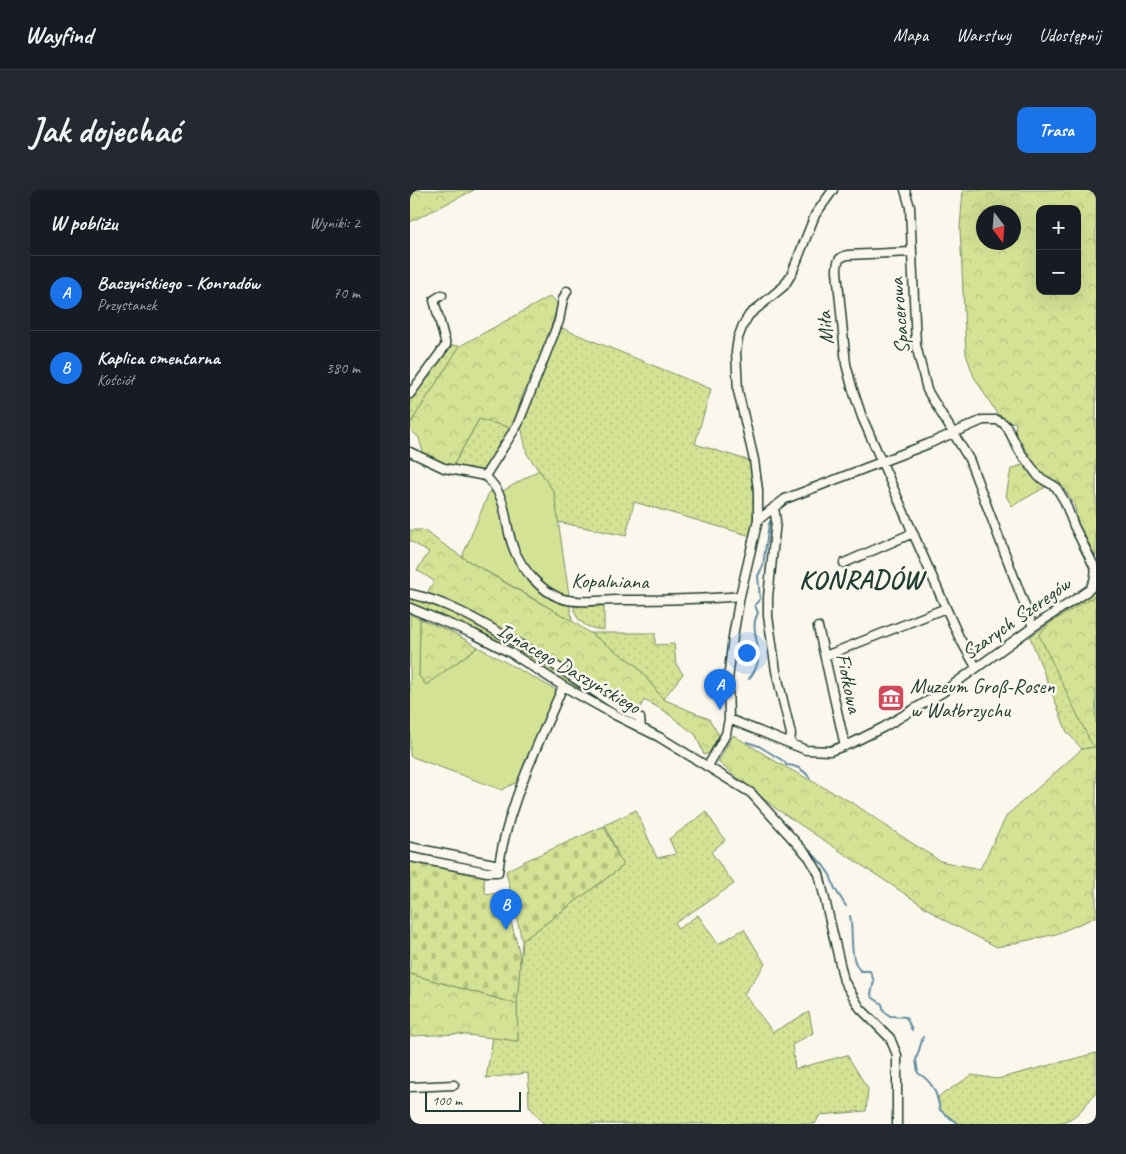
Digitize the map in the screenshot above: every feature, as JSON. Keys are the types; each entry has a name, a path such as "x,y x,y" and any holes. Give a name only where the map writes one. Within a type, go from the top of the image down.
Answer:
{"street":[{"path":"708,766 726,734 729,719 728,680 740,596 758,520 758,490 754,460 738,391 736,352 738,338 749,315 784,286 792,273 815,215 833,190"},
{"name":"Spacerowa","path":"905,190 910,207 916,337 927,390 969,459 976,474 1033,627"},
{"name":"Miła","path":"911,252 848,255 840,257 837,262 846,364 862,417 959,637 976,667"},
{"path":"410,452 444,468 485,476 518,424 559,321 563,300 567,291"},
{"path":"410,394 446,345 434,300 442,295"},
{"name":"Szarych Szeregów","path":"729,719 806,750 830,751 845,746 884,727 938,695 1090,588 1094,581 1096,570 1074,526 1065,502 1056,487 1039,477 1020,452 1003,423 997,420 983,420 952,433"},
{"path":"758,520 785,499 952,433"},
{"name":"Kopalniana","path":"485,476 500,493 508,530 518,558 536,581 550,594 566,599 591,600 706,599 740,596"},
{"path":"774,507 776,521 768,597 768,616 776,671 792,734 790,743"},
{"path":"844,563 913,534"},
{"path":"411,594 429,598 456,608 492,628 558,667 609,701 640,718 641,728"},
{"name":"Ignacego Daszyńskiego","path":"410,608 474,634 511,653 563,686 708,766 750,793 809,857 819,874 844,981 860,1008 890,1038 897,1055 897,1124"},
{"path":"826,656 946,608"},
{"name":"Fiołkowa","path":"818,627 845,746"},
{"path":"499,868 511,815 521,786 563,686"},
{"path":"410,847 499,868"},
{"path":"410,857 487,872 499,868"},
{"path":"410,1087 454,1085"}],"green space":[{"path":"410,190 474,190 410,222"},
{"path":"963,190 1096,190 1096,557 1078,523 1074,503 1058,480 1012,506 1006,496 1011,469 1033,461 1015,433 1016,422 1003,423 974,377 966,354 960,228"},
{"path":"551,296 558,305 542,354 524,391 512,428 479,419 453,466 424,456 419,438 410,429 410,424 460,346"},
{"path":"559,327 711,389 695,444 750,461 755,496 751,536 634,502 626,536 558,522 554,492 527,454 521,426"},
{"path":"448,345 460,346 410,424 410,398"},
{"path":"479,419 512,428 482,471 453,466"},
{"path":"539,470 554,492 569,595 549,588 533,574 521,556 513,536 507,502 503,491"},
{"path":"491,488 498,500 506,535 513,552 534,584 546,594 570,605 572,621 462,557"},
{"path":"410,530 423,530 462,557 562,614 636,665 663,699 709,719 719,735 709,753 704,755 696,735 663,710 644,700 638,712 471,613 427,593 434,581 417,570 429,552 410,541"},
{"path":"1096,590 1096,765 1067,732 1030,637"},
{"path":"1096,595 1096,917 1056,934 997,947 946,921 775,808 718,762 733,735 780,764 853,803 940,861 980,869 1007,815 1082,749 1095,747 1090,741 1039,635 1050,623"},
{"path":"410,597 437,603 494,632 632,718 600,703 492,638 410,602"},
{"path":"574,606 604,606 604,630 593,628 580,621"},
{"path":"410,614 420,619 419,676 426,685 478,647 558,691 522,779 502,790 410,756"},
{"path":"420,619 454,633 478,647 426,685 419,676"},
{"path":"589,633 655,633 655,645 674,644 676,664 683,674 663,699 636,665"},
{"path":"636,810 657,858 676,854 669,839 706,812 725,840 711,852 734,884 675,923 678,929 698,915 718,944 744,929 765,964 744,994 773,1032 809,1012 813,1033 792,1045 795,1069 847,1055 868,1089 866,1111 820,1115 815,1124 544,1124 529,1106 528,1073 486,1078 493,1037 518,1041 517,1004 522,941 623,866 605,825"},
{"path":"604,826 623,866 522,941 506,871"},
{"path":"410,858 485,874 484,885 486,895 503,892 519,951 520,966 517,1004 410,974"},
{"path":"410,974 517,1004 518,1041 459,1034 410,1036"},
{"path":"1096,1053 1096,1093 1081,1111 1066,1121 1049,1124 958,1124 940,1110 938,1097 972,1075 997,1079"}],"waterway":[{"path":"749,679 758,660 755,628 758,613 755,605 760,599 758,576 763,566 769,524 772,518"},
{"path":"747,742 759,746 785,762 786,765 800,768 810,778"},
{"path":"811,852 830,875 835,889 846,906"},
{"path":"850,916 854,960 861,971 870,971 874,981 872,997 882,1004 884,1011 890,1016 906,1017 912,1030"},
{"path":"923,1037 916,1060 918,1073 934,1088 940,1110 958,1124"}],"place":[{"name":"Muzeum Groß-Rosen w Wałbrzychu","path":"891,698"},
{"name":"Baczyńskiego - Konradów","path":"720,710"},
{"name":"Kaplica cmentarna","path":"506,930"}],"district":[{"name":"KONRADÓW","path":"861,579"}]}
